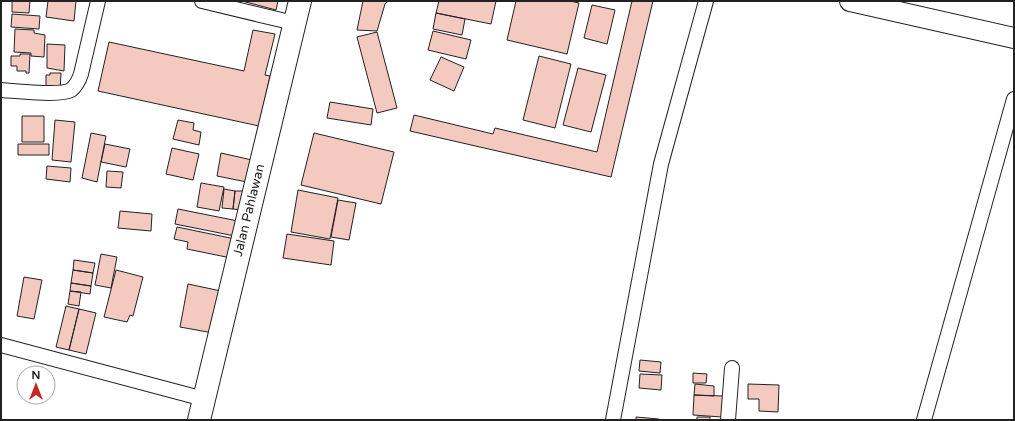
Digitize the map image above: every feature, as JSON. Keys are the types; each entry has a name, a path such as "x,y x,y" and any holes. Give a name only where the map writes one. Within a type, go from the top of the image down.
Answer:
{"highway":[{"name":"Jalan Pahlawan","path":"199,420 300,1"}],"street":[{"path":"1,90 43,92 70,90 77,84 81,74 98,1"},
{"path":"202,1 294,23"},
{"path":"613,420 661,164 706,1"},
{"path":"850,1 1014,38"},
{"path":"924,420 1014,99"},
{"path":"1,345 204,399"},
{"path":"728,420 732,368"}],"building":[{"path":"12,1 30,1 29,13 12,12"},
{"path":"48,1 76,1 74,21 46,17"},
{"path":"242,1 278,1 276,10"},
{"path":"363,1 388,1 385,4 377,31 357,30"},
{"path":"439,1 496,1 491,24 436,13"},
{"path":"516,1 570,1 579,3 567,54 507,40"},
{"path":"632,1 653,1 611,177 410,131 414,115 493,134 495,128 597,152"},
{"path":"592,5 615,10 607,44 584,38"},
{"path":"436,13 465,19 462,35 433,29"},
{"path":"12,14 40,16 39,29 11,27"},
{"path":"15,29 34,30 34,33 45,35 44,57 31,56 31,53 14,52"},
{"path":"253,30 275,34 265,75 270,76 259,126 98,91 109,42 244,71"},
{"path":"433,31 471,40 466,59 428,50"},
{"path":"377,32 397,108 377,113 357,37"},
{"path":"47,44 65,45 64,71 47,68"},
{"path":"20,54 30,54 29,73 26,73 26,71 17,71 17,66 11,66 11,56 20,56"},
{"path":"539,56 571,64 555,128 523,120"},
{"path":"441,57 464,67 454,91 430,80"},
{"path":"578,68 606,75 591,132 563,125"},
{"path":"50,73 61,73 60,91 46,91 46,75 50,75"},
{"path":"330,102 373,109 371,125 327,118"},
{"path":"22,116 44,116 44,142 22,142"},
{"path":"55,120 75,122 71,162 52,160"},
{"path":"178,120 194,123 193,130 201,132 199,145 173,139"},
{"path":"91,133 106,136 97,182 82,178"},
{"path":"314,133 394,152 381,204 301,185"},
{"path":"18,144 49,144 49,155 18,155"},
{"path":"105,144 130,149 126,167 101,162"},
{"path":"172,148 199,154 193,180 166,174"},
{"path":"221,153 252,160 247,182 217,176"},
{"path":"47,166 71,168 70,182 46,179"},
{"path":"107,171 123,172 121,188 106,187"},
{"path":"201,183 224,187 219,211 197,207"},
{"path":"224,189 235,191 233,209 222,208"},
{"path":"298,190 338,198 330,239 291,232"},
{"path":"235,191 243,191 241,210 233,209"},
{"path":"338,200 356,203 349,240 331,237"},
{"path":"178,209 238,221 235,236 175,224"},
{"path":"120,211 152,214 151,231 118,228"},
{"path":"177,227 240,240 236,259 187,249 188,242 174,239"},
{"path":"287,234 334,241 331,265 283,258"},
{"path":"101,254 117,257 111,288 95,285"},
{"path":"74,260 95,263 93,273 73,270"},
{"path":"73,270 93,273 91,286 71,283"},
{"path":"116,270 143,277 133,316 130,315 127,322 104,317"},
{"path":"24,277 42,280 34,319 17,316"},
{"path":"71,283 91,286 90,294 70,291"},
{"path":"188,284 221,291 213,333 180,327"},
{"path":"70,291 81,292 79,306 68,304"},
{"path":"66,306 79,309 69,350 56,347"},
{"path":"79,309 96,313 86,354 69,350"},
{"path":"640,360 661,362 660,373 639,371"},
{"path":"693,373 707,374 706,383 693,383"},
{"path":"640,374 662,375 661,390 639,388"},
{"path":"695,384 714,386 714,396 694,395"},
{"path":"748,384 779,385 778,412 759,411 759,399 748,399"},
{"path":"694,395 723,396 722,417 693,415"},
{"path":"636,417 659,419 659,420 636,420"},
{"path":"697,417 710,417 710,420 697,420"}]}
